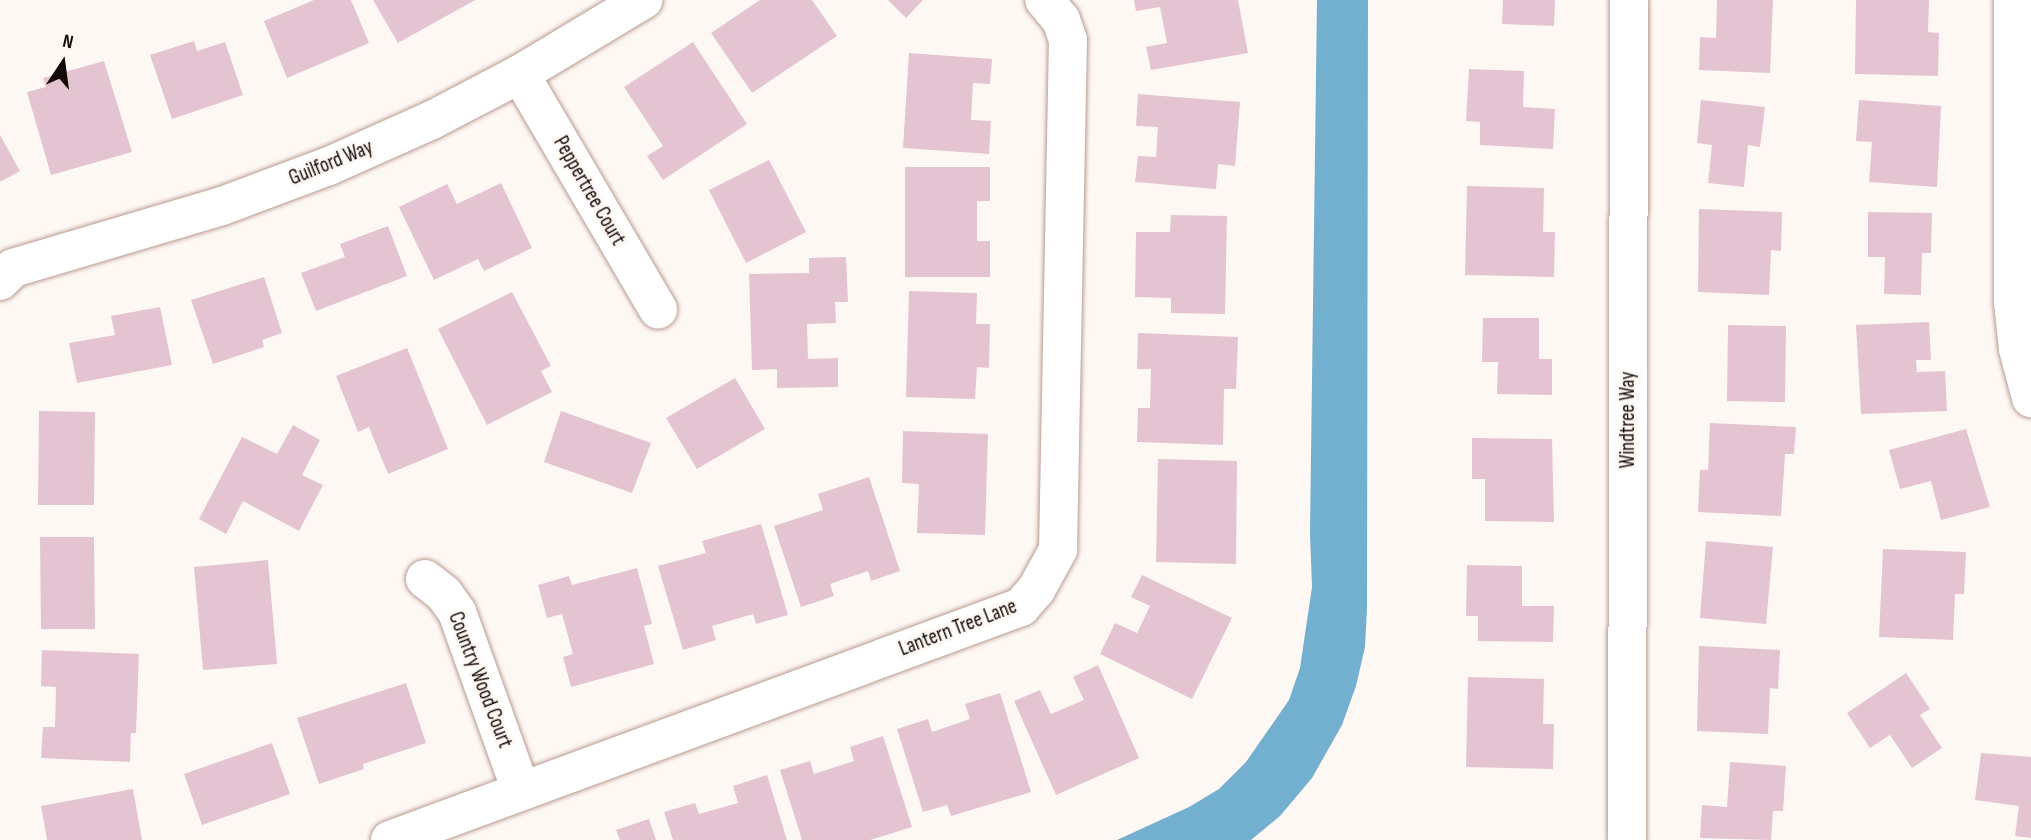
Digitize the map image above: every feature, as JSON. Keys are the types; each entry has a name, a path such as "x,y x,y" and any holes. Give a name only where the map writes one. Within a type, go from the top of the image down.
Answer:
{"street":[{"name":"Guilford Way","path":"0,281 13,268 222,206 329,166 432,120 520,74 643,0"},
{"name":"Lantern Tree Lane","path":"390,840 1021,607 1036,590 1058,550 1068,40 1061,20 1044,0"},
{"name":"Windtree Way","path":"1627,840 1629,0"},
{"path":"2013,0 2022,95 2013,302 2018,349 2031,397"},
{"name":"Peppertree Court","path":"520,74 657,309"},
{"name":"Country Wood Court","path":"425,579 444,594 457,612 521,791"}],"water":[{"path":"1317,0 1368,0 1367,608 1365,647 1356,686 1342,725 1312,778 1280,816 1251,840 1117,840 1189,807 1219,789 1246,762 1289,700 1300,668 1312,587 1310,533"}],"building":[{"path":"314,0 351,0 369,43 287,78 264,21"},
{"path":"373,0 475,0 398,43"},
{"path":"760,0 812,0 837,36 752,93 711,33"},
{"path":"888,0 923,0 906,18"},
{"path":"1134,0 1238,0 1248,53 1151,70 1146,47 1167,43 1160,7 1136,11"},
{"path":"1503,0 1555,0 1554,26 1502,24"},
{"path":"1717,0 1773,0 1770,73 1699,70 1700,37 1716,38"},
{"path":"1856,0 1929,0 1928,32 1939,33 1938,76 1855,74"},
{"path":"194,41 197,51 225,42 243,95 172,119 150,55"},
{"path":"693,42 747,124 663,180 647,156 663,146 624,87"},
{"path":"909,53 992,59 990,84 973,83 971,120 991,121 989,154 903,148"},
{"path":"104,61 132,152 51,175 27,92 46,87 43,78"},
{"path":"1469,69 1524,71 1523,107 1555,109 1553,149 1480,145 1480,122 1466,121"},
{"path":"1138,94 1240,102 1235,166 1218,164 1216,189 1135,182 1138,156 1156,157 1158,127 1136,126"},
{"path":"1701,100 1765,107 1760,147 1748,145 1744,187 1708,183 1712,145 1697,143"},
{"path":"1859,100 1941,106 1937,187 1869,182 1872,142 1856,141"},
{"path":"0,135 20,171 0,182"},
{"path":"769,160 806,232 746,263 709,190"},
{"path":"905,167 990,167 990,201 977,201 977,241 990,241 990,277 905,277"},
{"path":"501,183 532,248 484,271 478,259 434,280 399,207 447,184 457,204"},
{"path":"1467,186 1544,188 1543,232 1555,232 1554,277 1465,275"},
{"path":"1699,209 1782,212 1781,251 1771,250 1769,295 1698,292"},
{"path":"1868,212 1932,213 1931,253 1922,253 1921,295 1884,294 1885,257 1868,257"},
{"path":"1171,215 1227,216 1225,314 1171,313 1171,298 1135,297 1136,232 1170,232"},
{"path":"388,226 407,276 316,311 301,273 345,257 340,244"},
{"path":"846,257 848,302 835,302 836,323 807,324 808,359 838,358 838,387 777,388 777,369 752,370 749,274 809,273 809,258"},
{"path":"264,277 282,333 262,340 264,347 213,364 191,300"},
{"path":"909,291 977,293 976,324 990,324 989,368 977,367 975,399 906,397"},
{"path":"512,292 551,366 541,371 552,392 487,425 438,329"},
{"path":"160,307 172,365 77,383 69,343 115,335 111,316"},
{"path":"1483,318 1539,318 1539,359 1552,359 1552,395 1497,394 1498,362 1482,362"},
{"path":"1929,322 1931,360 1916,360 1917,372 1945,371 1947,411 1861,414 1856,325"},
{"path":"1728,325 1786,326 1785,402 1727,401"},
{"path":"1138,333 1238,337 1236,389 1224,389 1223,445 1137,442 1138,408 1150,408 1151,369 1137,369"},
{"path":"407,348 448,449 388,474 369,427 358,432 336,376"},
{"path":"735,378 765,429 697,469 666,418"},
{"path":"39,411 95,412 94,505 38,505"},
{"path":"561,411 651,443 632,493 544,462"},
{"path":"1710,423 1796,427 1794,454 1785,454 1781,516 1698,512 1700,470 1708,470"},
{"path":"293,425 320,440 302,475 323,485 299,531 243,501 226,534 199,519 242,437 277,454"},
{"path":"1966,429 1990,507 1941,520 1931,481 1900,489 1889,450"},
{"path":"903,431 988,434 985,535 917,533 919,484 902,483"},
{"path":"1472,438 1552,439 1554,522 1485,521 1485,479 1472,479"},
{"path":"1158,459 1237,461 1236,564 1156,562"},
{"path":"869,477 900,571 871,581 868,571 830,584 834,596 801,607 774,526 823,510 818,494"},
{"path":"761,524 788,615 756,624 753,614 712,626 716,640 683,650 658,566 706,553 702,541"},
{"path":"40,537 94,537 95,629 41,629"},
{"path":"1706,541 1773,547 1766,624 1700,618"},
{"path":"1883,549 1966,552 1964,594 1955,594 1953,640 1879,637"},
{"path":"268,560 277,664 203,670 194,567"},
{"path":"1467,565 1522,566 1522,606 1554,606 1553,642 1478,641 1478,616 1466,616"},
{"path":"637,568 652,624 644,626 654,664 571,687 563,657 573,654 562,614 547,618 538,585 569,576 572,585"},
{"path":"1142,575 1232,618 1192,699 1100,654 1115,623 1137,633 1150,606 1131,597"},
{"path":"1699,646 1780,650 1778,689 1770,688 1768,734 1697,731"},
{"path":"42,650 139,654 136,733 131,733 130,762 41,758 43,727 55,727 56,687 41,686"},
{"path":"1098,665 1139,758 1056,795 1014,701 1040,690 1051,714 1084,700 1073,677"},
{"path":"1906,673 1930,709 1920,715 1942,748 1912,768 1890,735 1870,748 1847,713"},
{"path":"1468,677 1544,679 1543,724 1554,724 1553,769 1466,767"},
{"path":"406,683 426,743 363,764 364,769 319,784 297,718"},
{"path":"1000,693 1031,792 951,816 947,805 923,812 897,729 928,719 932,732 970,719 965,704"},
{"path":"883,736 912,827 870,840 802,840 780,770 810,761 814,774 854,761 850,747"},
{"path":"272,743 290,794 202,825 184,774"},
{"path":"1981,753 2031,757 2031,838 2015,836 2019,806 1975,800"},
{"path":"1730,762 1786,766 1783,811 1773,811 1771,840 1700,838 1702,805 1727,807"},
{"path":"767,775 787,840 673,840 664,812 695,803 699,814 738,803 733,786"},
{"path":"133,789 142,840 47,840 41,806"},
{"path":"649,819 656,840 620,840 616,830"}]}
